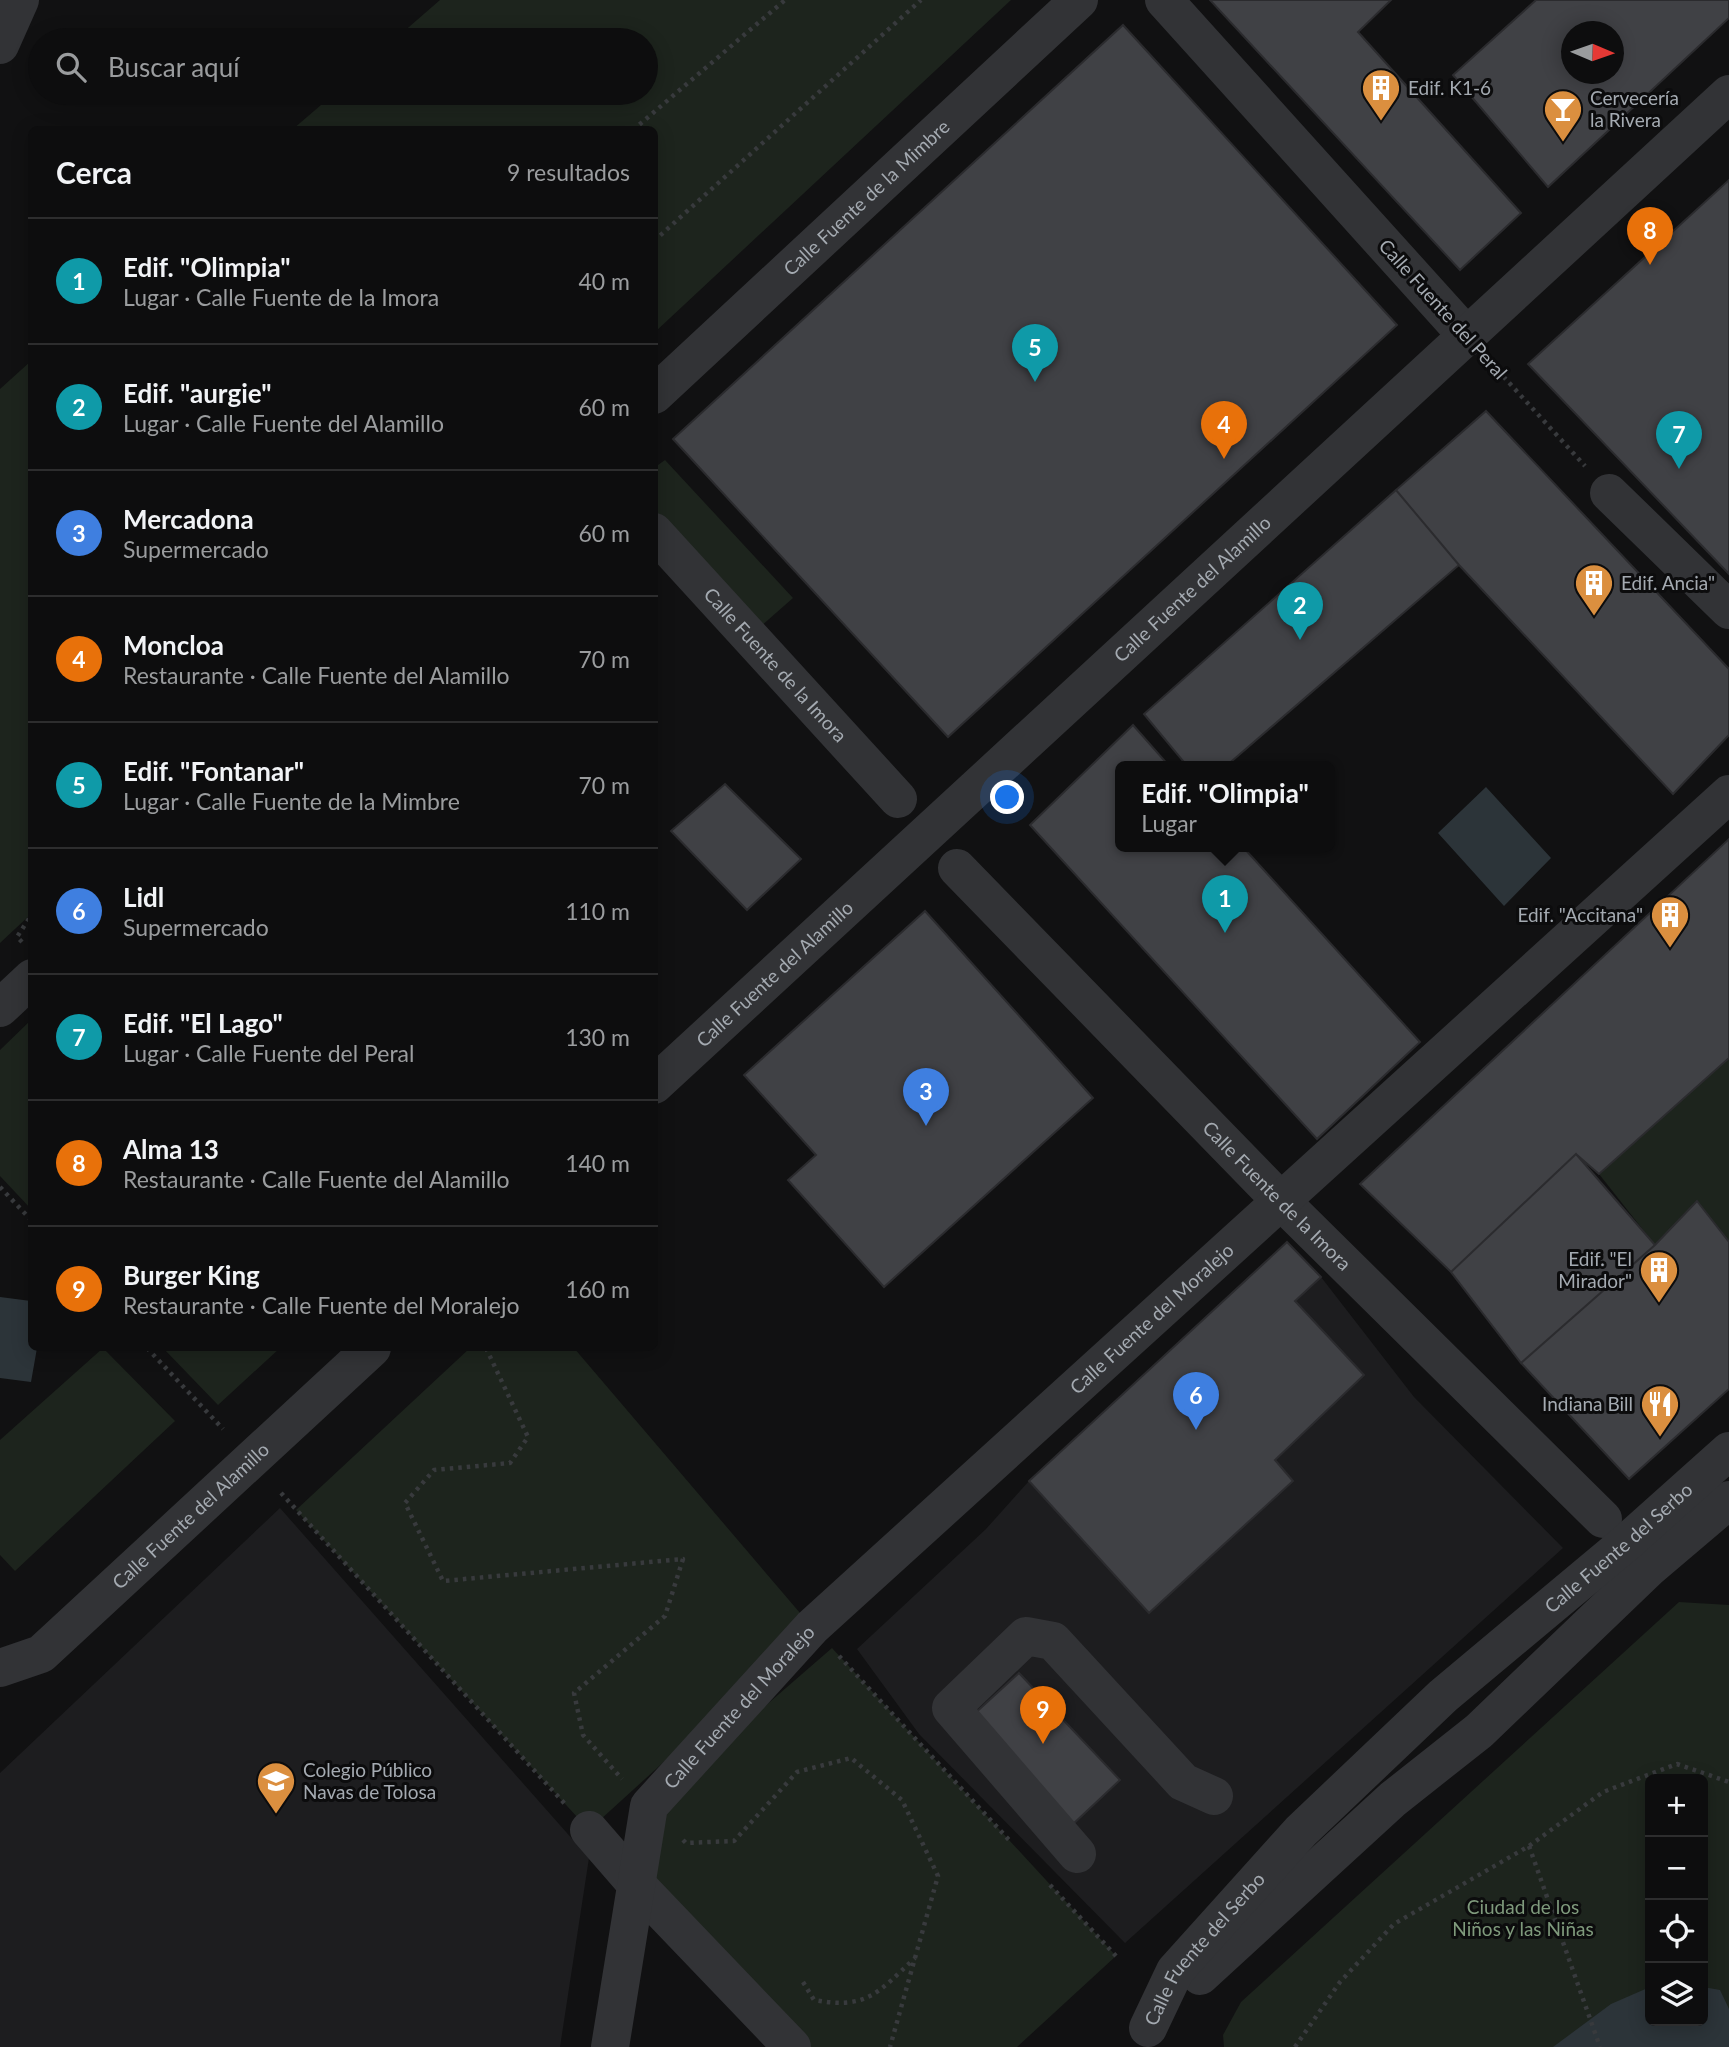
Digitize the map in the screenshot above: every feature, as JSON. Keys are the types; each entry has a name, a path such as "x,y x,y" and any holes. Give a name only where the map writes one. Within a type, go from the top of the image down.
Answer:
{"street":[{"path":"0,45 20,0"},
{"name":"Calle Fuente de la Mimbre","path":"658,391 1079,0"},
{"name":"Calle Fuente del Peral","path":"1164,0 1468,337"},
{"name":"Calle Fuente del Alamillo","path":"658,1081 1729,94"},
{"path":"1609,493 1729,610"},
{"name":"Calle Fuente de la Imora","path":"658,535 898,799"},
{"name":"Calle Fuente del Moralejo","path":"610,2047 635,1883 640,1798 813,1627 1729,794"},
{"name":"Calle Fuente de la Imora","path":"957,868 1280,1200 1602,1519"},
{"path":"0,1008 28,982"},
{"name":"Calle Fuente del Alamillo","path":"0,1668 41,1654 369,1351"},
{"name":"Calle Fuente del Serbo","path":"1148,2041 1175,1971 1301,1831 1443,1696 1626,1543 1729,1451"},
{"name":"Calle Fuente del Serbo","path":"1148,2041 1393,1799 1479,1731 1649,1568 1729,1500"},
{"path":"1077,1854 951,1707 1026,1636 1053,1641 1183,1782 1214,1796"},
{"path":"1443,1696 1488,1689 1530,1657 1557,1656"},
{"name":"Calle Fuente del Serbo","path":"1393,1799 1438,1732 1443,1696"},
{"path":"589,1830 635,1883 792,2047"}],"path":[{"path":"639,126 785,0"},
{"path":"658,237 920,0"},
{"name":"Calle Fuente del Peral","path":"1468,337 1609,493"},
{"path":"17,937 28,920"},
{"path":"0,1187 28,1217"},
{"path":"151,1351 223,1429"},
{"path":"487,1351 528,1437 510,1462 434,1470 404,1503 443,1581 683,1559 665,1616 574,1693 583,1735 640,1798 687,1843 734,1841 797,1772 851,1758 902,1800 938,1875 890,2047"},
{"path":"281,1493 589,1830"},
{"path":"813,1627 1012,1843"},
{"path":"1295,2047 1340,1982 1394,1924 1529,1846 1603,1792 1677,1764 1729,1782"},
{"path":"1529,1846 1600,2047"},
{"path":"1040,1874 1116,1956"},
{"path":"803,1982 814,2000 843,2005 875,1995 915,1958"}],"shaded area":[{"path":"1486,787 1551,858 1504,906 1438,833"},
{"path":"1287,1242 1321,1277 1414,1397 1563,1548 1125,1943 919,1734 857,1649 986,1529 1029,1481"},
{"path":"0,1297 28,1301 28,1351 36,1351 31,1382 0,1378"},
{"name":"Colegio Público Navas de Tolosa","path":"280,1508 589,1858 560,2047 0,2047 0,1773"},
{"path":"1708,1988 1720,1990 1729,2009 1729,2047 1553,2047 1611,2004 1645,1989 1645,2026 1708,2026"}],"green space":[{"path":"440,0 1011,0 658,329 658,126 296,126 321,105 658,105 658,28 408,28"},
{"path":"28,364 28,917 0,943 0,389"},
{"path":"665,460 793,598 759,628 658,518 658,465"},
{"path":"28,1023 28,1206 0,1176 0,1050"},
{"path":"1729,1058 1729,1242 1697,1201 1655,1245 1599,1174"},
{"path":"100,1351 106,1351 175,1421 15,1571 0,1555 0,1440"},
{"path":"166,1351 277,1351 218,1405"},
{"path":"467,1351 577,1351 812,1627 589,1830 296,1510"},
{"name":"Ciudad de los Niños y las Niñas","path":"1679,1602 1729,1605 1729,2047 1224,2047 1223,2035 1241,2002"},
{"path":"832,1648 1116,1956 1017,2047 790,2047 646,1895 654,1831 682,1778"}],"building":[{"name":"Edif. K1-6","path":"1210,0 1391,0 1358,32 1521,213 1460,270"},
{"path":"1536,0 1729,0 1729,18 1548,187 1453,75"},
{"path":"1123,25 1397,325 948,737 673,439"},
{"path":"1729,180 1729,574 1528,364"},
{"name":"Edif. Ancia\"","path":"1486,411 1729,669 1729,735 1673,794 1459,565 1396,490"},
{"path":"1396,490 1459,565 1232,761 1183,761 1144,714"},
{"path":"1133,725 1165,761 1115,761 1115,852 1248,852 1420,1042 1317,1139 1030,825"},
{"path":"725,784 801,859 747,910 671,831"},
{"name":"Edif. \"Accitana\"","path":"1729,839 1729,1058 1599,1174 1576,1154 1451,1272 1360,1184"},
{"path":"925,911 1093,1098 884,1287 788,1180 816,1155 744,1075"},
{"path":"1576,1154 1655,1245 1521,1363 1451,1272"},
{"name":"Edif. \"El Mirador\"","path":"1697,1201 1729,1242 1729,1389 1629,1479 1521,1363 1655,1245"},
{"path":"1287,1242 1321,1277 1295,1301 1364,1375 1275,1460 1293,1481 1149,1613 1029,1481"},
{"path":"1019,1673 1120,1780 1072,1825 972,1716"}],"place":[{"name":"Edif. K1-6","path":"1381,122"},
{"name":"Cervecería la Rivera","path":"1563,143"},
{"name":"Alma 13","path":"1650,265"},
{"name":"Edif. \"Fontanar\"","path":"1035,382"},
{"name":"Moncloa","path":"1224,459"},
{"name":"Edif. \"El Lago\"","path":"1679,469"},
{"name":"Edif. Ancia\"","path":"1594,617"},
{"name":"Edif. \"aurgie\"","path":"1300,640"},
{"name":"Edif. \"Olimpia\"","path":"1225,933"},
{"name":"Edif. \"Accitana\"","path":"1670,949"},
{"name":"Mercadona","path":"926,1126"},
{"name":"Edif. \"El Mirador\"","path":"1659,1304"},
{"name":"Lidl","path":"1196,1430"},
{"name":"Indiana Bill","path":"1660,1438"},
{"name":"Burger King","path":"1043,1744"},
{"name":"Colegio Público Navas de Tolosa","path":"276,1815"}]}
